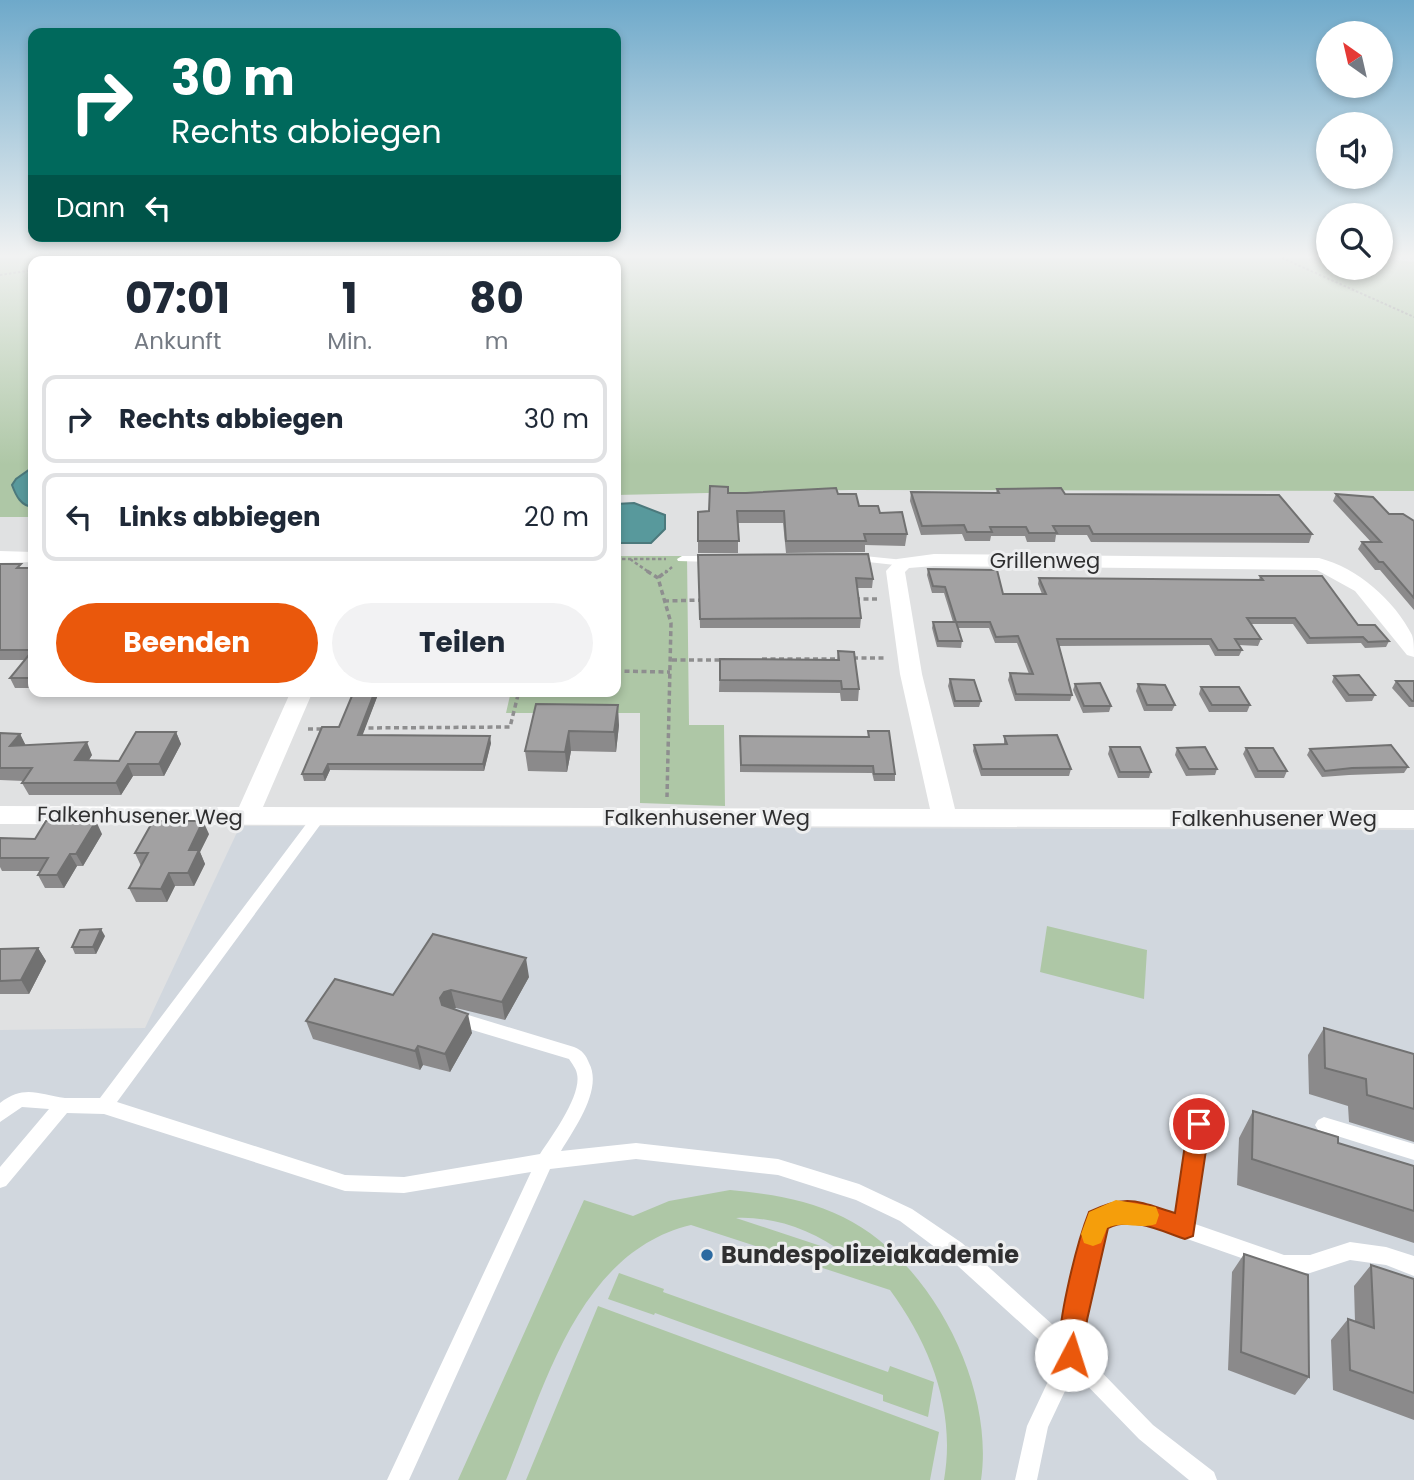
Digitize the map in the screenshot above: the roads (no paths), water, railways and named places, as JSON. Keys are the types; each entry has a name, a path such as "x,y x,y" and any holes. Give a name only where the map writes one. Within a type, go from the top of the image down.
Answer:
{"street":[{"path":"0,557 28,557"},
{"name":"Grillenweg","path":"904,563 934,560 1319,564 1342,570 1359,582 1414,651"},
{"path":"904,563 895,571 909,658 945,820"},
{"path":"247,817 300,697"},
{"name":"Falkenhusener Weg","path":"0,815 945,820 1414,819"}],"lane":[{"path":"836,558 876,558 904,563"},
{"path":"682,559 731,559"},
{"path":"104,1105 318,818"},
{"path":"398,1480 545,1161 564,1134 586,1080 582,1064 574,1054 455,1018"},
{"path":"0,1114 16,1099 29,1098 63,1105 104,1105 345,1183 404,1185 545,1161 636,1151 705,1156 778,1167 859,1193 905,1215 955,1250 1071,1355 1146,1432 1206,1480"},
{"path":"0,1180 63,1105"},
{"path":"1185,1228 1199,1124"},
{"path":"1324,1125 1414,1152"},
{"path":"1026,1480 1038,1426 1071,1355 1074,1320 1098,1221 1116,1212 1136,1212 1284,1264 1310,1264 1350,1251 1386,1256 1414,1266"}],"water":[{"path":"28,471 28,506 15,493 12,485"},
{"path":"634,503 665,515 665,529 651,543 621,543 621,504"}],"place":[{"name":"Bundespolizeiakademie","path":"707,1255"}]}
